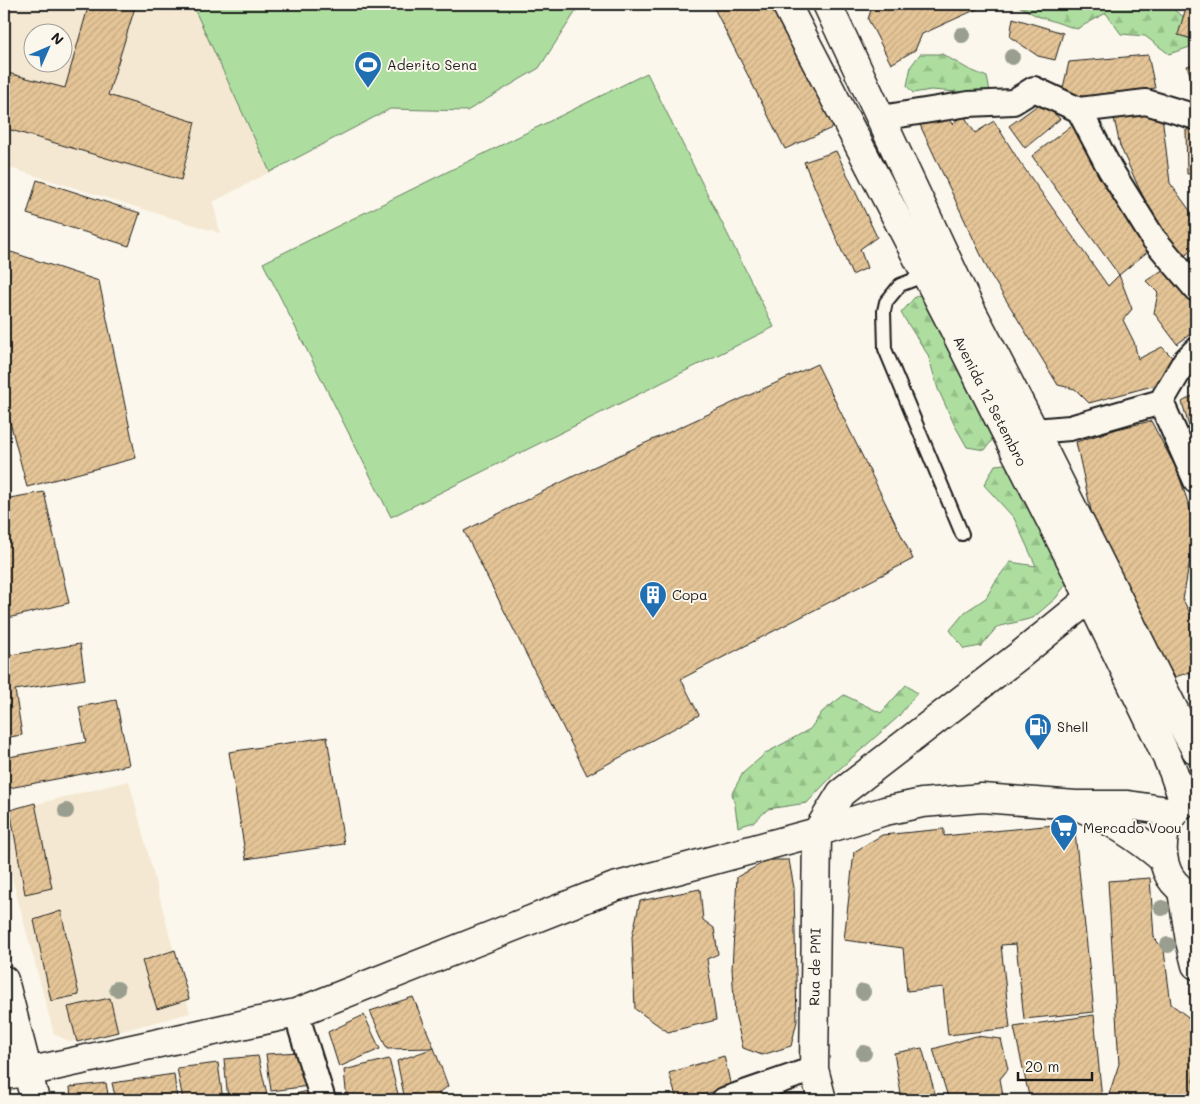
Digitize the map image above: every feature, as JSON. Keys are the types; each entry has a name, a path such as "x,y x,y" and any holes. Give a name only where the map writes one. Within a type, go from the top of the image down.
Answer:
{"street":[{"name":"Avenida 12 Setembro","path":"786,4 947,315 1023,437"},
{"name":"Avenida 12 Setembro","path":"827,4 967,302 1023,437 1100,589 1196,750"},
{"path":"880,118 968,104 1013,102 1034,89 1079,110 1146,102 1196,117"},
{"path":"1079,110 1110,169 1153,238 1196,289"},
{"path":"1023,437 1070,428 1161,402 1185,361 1196,350"},
{"path":"1161,402 1196,481"},
{"name":"Avenida 12 Setembro","path":"1100,589 1185,803"},
{"path":"817,832 840,793 1020,654 1100,589"},
{"path":"16,1074 296,1013 614,887 817,832 885,811 922,803 982,798 1076,805 1185,803"},
{"path":"1185,803 1166,826 1162,842 1163,860 1170,877 1189,896 1190,941 1196,965"},
{"path":"1076,805 1124,829 1163,860"},
{"name":"Rua de PMI","path":"817,832 814,1070 822,1100"},
{"path":"4,980 16,1074 35,1100"},
{"path":"296,1013 323,1100"},
{"path":"724,1100 814,1070"}],"lane":[{"path":"926,276 900,285 886,302 884,311 886,349 962,534"}],"shaded area":[{"path":"4,4 192,4 270,172 213,202 220,233 4,166"},
{"path":"129,781 190,1013 118,1032 70,1042 54,1034 4,848 4,812"}],"green space":[{"name":"Aderito Sena","path":"192,4 585,4 578,8 539,68 467,111 390,109 270,172"},
{"path":"1015,4 1166,4 1188,20 1190,47 1169,54 1145,36 1121,34 1106,13 1077,29 1037,16"},
{"path":"920,54 942,54 968,69 987,77 990,91 980,100 958,92 931,90 913,93 907,86 911,66"},
{"path":"647,73 774,327 391,517 263,263"},
{"path":"922,294 994,437 985,450 967,447 938,389 928,355 901,313 915,297"},
{"path":"1013,463 1069,580 1056,598 1033,618 997,627 981,646 964,649 950,630 965,612 986,598 1010,562 1036,566 1014,518 984,485 995,465"},
{"path":"906,685 917,693 898,717 834,774 807,803 768,809 754,822 738,827 732,793 743,773 766,753 810,729 822,712 844,695 881,713"}],"building":[{"path":"89,4 136,4 108,95 195,122 181,180 4,128 4,72 65,88 70,72 72,72 72,64"},
{"path":"719,4 773,4 834,127 785,149 713,6"},
{"path":"873,4 988,4 922,34 915,50 891,64 868,19"},
{"path":"1187,4 1196,4 1196,40 1178,35"},
{"path":"1013,18 1063,33 1055,60 1038,56 1010,37"},
{"path":"1148,55 1155,88 1090,98 1062,92 1069,62"},
{"path":"1196,64 1196,91 1187,66"},
{"path":"1042,102 1060,119 1025,148 1009,126"},
{"path":"1161,107 1170,183 1196,219 1196,245 1183,258 1159,229 1138,186 1120,146 1113,113"},
{"path":"944,111 953,124 963,114 975,133 994,121 1019,161 1108,286 1119,275 1132,309 1123,320 1134,342 1138,359 1162,347 1173,358 1156,385 1089,403 1075,389 1058,385 989,272 920,125"},
{"path":"1072,125 1151,249 1119,275 1032,156"},
{"path":"1196,129 1196,173 1187,174 1186,130"},
{"path":"836,151 877,237 860,249 867,268 852,275 804,162"},
{"path":"37,180 140,213 129,246 27,214"},
{"path":"11,252 99,281 136,458 27,487 4,399 4,262"},
{"path":"1167,267 1196,297 1196,330 1177,344 1154,313 1158,293 1146,281"},
{"name":"Copa","path":"817,364 913,559 681,679 699,715 587,775 464,531 574,476"},
{"path":"1196,394 1196,428 1190,430 1182,402"},
{"path":"1151,421 1177,470 1196,526 1196,536 1183,600 1196,624 1196,684 1190,672 1175,677 1141,622 1092,515 1076,442"},
{"path":"44,492 69,603 4,619 4,499"},
{"path":"80,644 85,679 15,690 22,735 4,738 4,656"},
{"path":"116,700 129,765 4,789 4,758 86,742 79,707"},
{"path":"327,737 344,844 246,859 229,752"},
{"path":"35,803 52,888 25,894 10,810"},
{"path":"1074,823 1094,1012 1024,1019 1016,944 1001,945 1010,1028 948,1035 943,987 907,991 903,948 844,940 854,852 882,835 944,829 944,836"},
{"path":"768,860 789,860 794,888 797,1021 791,1046 762,1055 743,1048 735,1014 732,969 737,877"},
{"path":"1150,878 1154,937 1164,951 1171,1004 1192,1020 1196,1053 1193,1081 1196,1100 1107,1100 1119,1064 1108,881"},
{"path":"700,889 703,920 714,928 718,954 707,959 716,1020 668,1032 635,1009 632,937 640,901"},
{"path":"61,911 79,995 51,1001 34,920"},
{"path":"175,950 189,999 157,1009 142,961"},
{"path":"413,997 434,1048 387,1049 370,1011"},
{"path":"110,998 118,1032 77,1042 68,1007"},
{"path":"364,1015 380,1049 339,1067 328,1032"},
{"path":"1094,1015 1102,1100 1058,1100 1057,1098 1029,1096 1014,1027"},
{"path":"976,1036 1001,1039 1008,1069 1000,1079 1004,1100 949,1100 933,1049"},
{"path":"434,1048 448,1086 438,1094 449,1096 450,1100 405,1100 397,1061"},
{"path":"922,1048 937,1100 902,1100 894,1053"},
{"path":"300,1052 309,1086 271,1091 266,1054"},
{"path":"258,1056 267,1094 248,1100 228,1100 224,1059"},
{"path":"724,1056 731,1087 677,1100 669,1073"},
{"path":"389,1059 399,1098 392,1100 347,1100 344,1070"},
{"path":"218,1063 223,1100 183,1100 177,1068"},
{"path":"174,1074 177,1100 116,1100 112,1083"},
{"path":"106,1083 109,1100 71,1100 70,1087"},
{"path":"308,1091 309,1100 283,1100 283,1097"}],"place":[{"name":"Aderito Sena","path":"368,89"},
{"name":"Copa","path":"653,619"},
{"name":"Shell","path":"1038,751"},
{"name":"Mercado Voou","path":"1064,852"}]}
